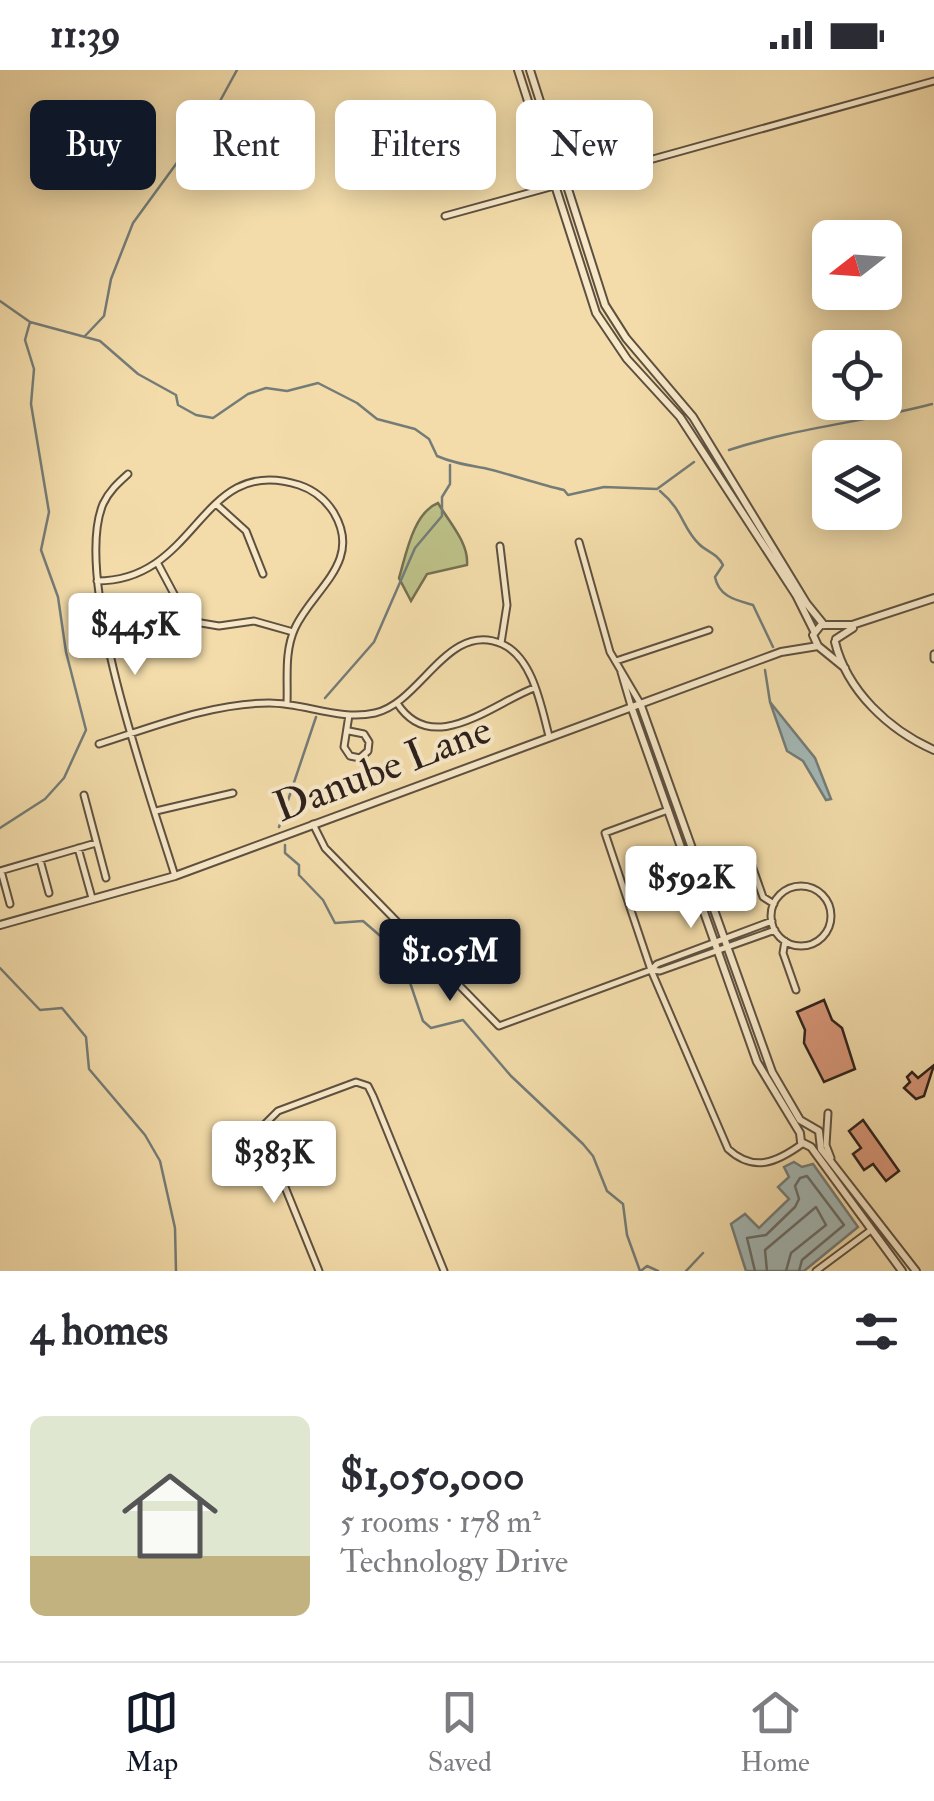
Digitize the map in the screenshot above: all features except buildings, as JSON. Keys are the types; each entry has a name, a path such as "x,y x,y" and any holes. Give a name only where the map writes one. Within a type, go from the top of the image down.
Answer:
{"street":[{"path":"518,70 527,100"},
{"path":"530,70 539,100"},
{"path":"653,159 934,82"},
{"path":"445,216 539,190"},
{"path":"554,190 586,290 605,330 680,417 801,603 821,647 845,668 885,720 934,750"},
{"path":"567,190 598,288 614,322 688,409 797,588 828,626 845,668"},
{"path":"128,474 109,493 101,512 98,581 103,629 176,876"},
{"path":"98,581 123,579 158,564 238,485 273,479 308,488 333,512 342,534 339,564 293,632 288,650 287,704"},
{"path":"216,504 246,531 263,574"},
{"path":"579,542 604,633 640,703 772,1072 807,1126 817,1129 819,1141 834,1166 916,1271"},
{"path":"500,546 507,605 501,643"},
{"path":"158,564 182,608 196,622 219,626 254,621 293,632"},
{"path":"836,640 868,621 934,598"},
{"path":"828,626 868,621"},
{"name":"Danube Lane","path":"0,925 176,876 781,652 828,626"},
{"path":"616,661 709,630"},
{"path":"99,744 232,706 287,704 345,714 374,713 397,703 454,649 482,640 501,643 521,659 549,736"},
{"name":"Danube Lane","path":"781,652 821,647 836,640"},
{"path":"620,669 756,1062 807,1146 902,1271"},
{"path":"397,703 419,726 438,729 498,707 534,688"},
{"path":"345,714 349,731 346,752 356,758 365,755 370,746 367,737 349,731"},
{"path":"156,811 233,793"},
{"path":"84,796 106,878"},
{"path":"677,806 604,833 651,970 728,1149 743,1160 762,1164 819,1141"},
{"path":"313,824 325,848 499,1026 651,970 657,964 775,930"},
{"path":"10,904 0,871 96,843"},
{"path":"78,848 92,900"},
{"path":"40,860 49,893"},
{"path":"752,863 764,897 774,904"},
{"path":"801,886 820,893 828,904 830,924 823,936 805,946 785,941 772,921 774,904 782,893 801,886"},
{"path":"715,946 723,937 772,921"},
{"path":"785,941 783,952 796,990"},
{"path":"319,1271 261,1128 278,1112 356,1082 368,1086 444,1271"},
{"path":"828,1113 826,1146 834,1166"},
{"path":"800,1134 807,1126"},
{"path":"816,1271 871,1230"}],"green space":[{"path":"438,503 462,541 467,565 427,574 411,601 399,578 417,525 429,508"}],"water":[{"path":"770,702 815,758 831,799 826,800 803,761 787,751"},
{"path":"794,1162 802,1167 813,1164 858,1227 804,1271 746,1271 731,1224 745,1214 759,1228 789,1199 778,1187 789,1177 784,1167"}],"waterway":[{"path":"85,336 104,316 111,279 133,223 214,112 237,70"},
{"path":"0,301 30,322 100,341 138,374 176,395 178,405 196,415 213,418 248,394 266,388 287,391 318,383 357,403 377,419 415,429 429,439 437,456 564,490 568,495 604,487 657,489 694,462"},
{"path":"0,828 45,799 64,778 86,730 66,652 58,597 41,550 49,512 31,404 34,369 25,340 30,322"},
{"path":"729,450 932,404"},
{"path":"325,698 374,642 415,548 442,516 450,465"},
{"path":"660,491 674,505 693,538 721,561 723,565 715,577 720,589 729,597 753,605 773,647"},
{"path":"765,670 770,702"},
{"path":"279,827 316,717"},
{"path":"285,845 285,853 299,865 299,875 323,900 335,923 363,921 400,953 423,1021 431,1028 463,1020 511,1076 583,1144 593,1156 607,1191 623,1204 627,1235 640,1271"},
{"path":"0,968 40,1010 62,1008 86,1037 89,1069 145,1135 160,1161 175,1228 176,1271"},
{"path":"686,1271 703,1253"},
{"path":"642,1270 647,1266 658,1271"}]}
